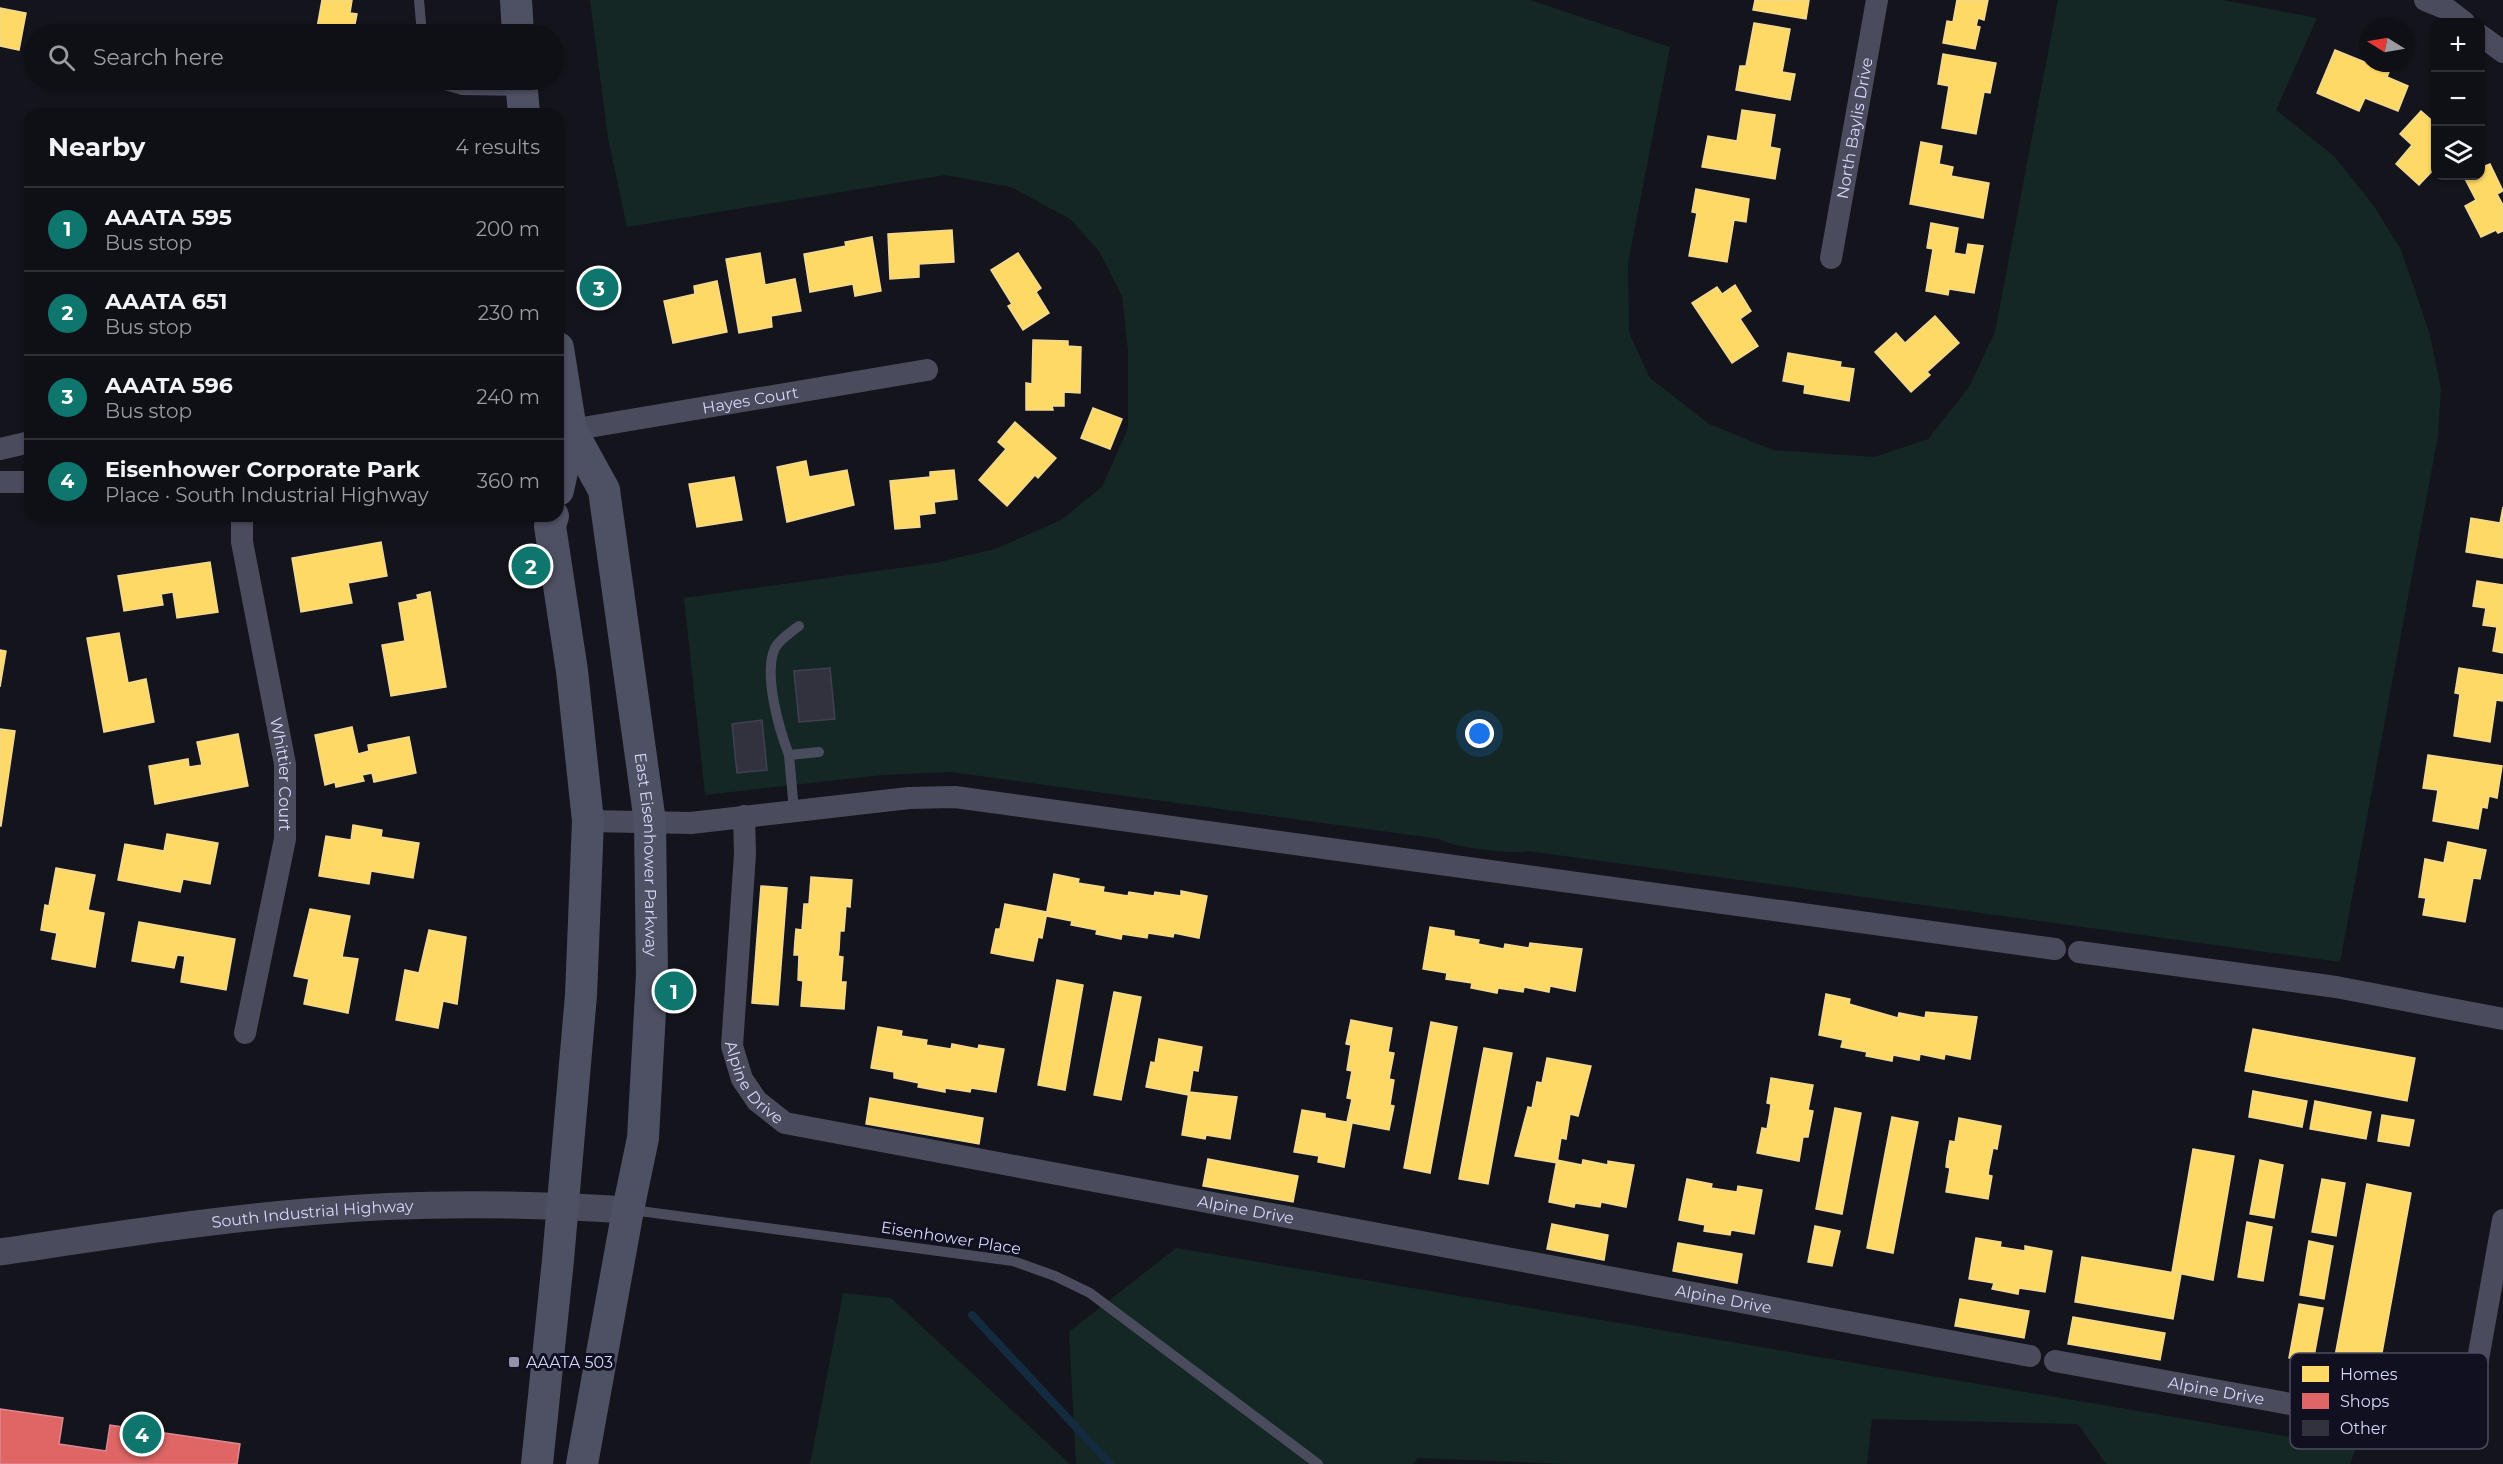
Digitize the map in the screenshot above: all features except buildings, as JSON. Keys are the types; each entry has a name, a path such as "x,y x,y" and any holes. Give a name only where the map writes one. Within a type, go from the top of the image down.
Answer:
{"main road":[{"path":"516,0 517,24"},
{"name":"East Eisenhower Parkway","path":"564,431 604,490 650,822 652,975 644,1138 628,1210 582,1464"},
{"path":"537,1464 563,1206 580,995 588,821 572,671 551,522"}],"street":[{"name":"North Baylis Drive","path":"1831,258 1877,0"},
{"path":"2426,0 2447,9 2459,18"},
{"path":"2485,38 2503,52"},
{"name":"Hayes Court","path":"564,431 927,370"},
{"path":"0,448 24,443"},
{"path":"0,482 24,482"},
{"name":"Whittier Court","path":"242,522 242,542 285,764 285,839 245,1033"},
{"path":"588,821 703,822 909,798 955,797 2055,949"},
{"name":"Alpine Drive","path":"744,816 745,854 732,1046 742,1079 747,1087 757,1101 785,1123 2030,1356"},
{"path":"2079,952 2336,987 2503,1018"},
{"name":"South Industrial Highway","path":"0,1252 188,1224 308,1212 498,1204 628,1210"},
{"name":"Alpine Drive","path":"2479,1353 2503,1220"},
{"name":"Alpine Drive","path":"2055,1360 2290,1404"}],"lane":[{"path":"419,0 421,24"},
{"path":"462,90 522,95"},
{"path":"794,811 789,754 780,731 770,666 776,646 800,626"},
{"path":"789,754 819,752"},
{"name":"Eisenhower Place","path":"628,1210 670,1213 1001,1259 1035,1268 1090,1293 1318,1464"}],"green space":[{"path":"590,0 1530,0 1670,47 1628,263 1629,333 1650,378 1709,424 1773,450 1874,457 1928,439 1969,387 1995,332 2058,0 2223,0 2317,18 2276,110 2334,156 2374,206 2401,250 2430,335 2441,389 2438,436 2340,962 1528,851 1483,850 1456,845 1440,839 951,772 883,775 705,795 684,598 935,563 995,549 1061,520 1102,487 1128,428 1128,351 1122,296 1099,251 1070,219 1011,187 945,175 627,227 608,138"},
{"path":"1176,1248 2290,1437 2290,1449 2356,1449 2350,1464 2106,1464 2078,1424 1872,1419 1867,1464 1567,1464 1418,1458 1413,1464 1076,1464 1069,1332"},
{"path":"843,1293 891,1298 1070,1464 810,1464"}],"waterway":[{"path":"972,1315 1110,1464"}],"place":[{"name":"AAATA 596","path":"599,288"},
{"name":"AAATA 651","path":"531,566"},
{"name":"AAATA 595","path":"674,991"},
{"name":"AAATA 503","path":"514,1362"},
{"name":"Eisenhower Corporate Park","path":"142,1434"}]}
